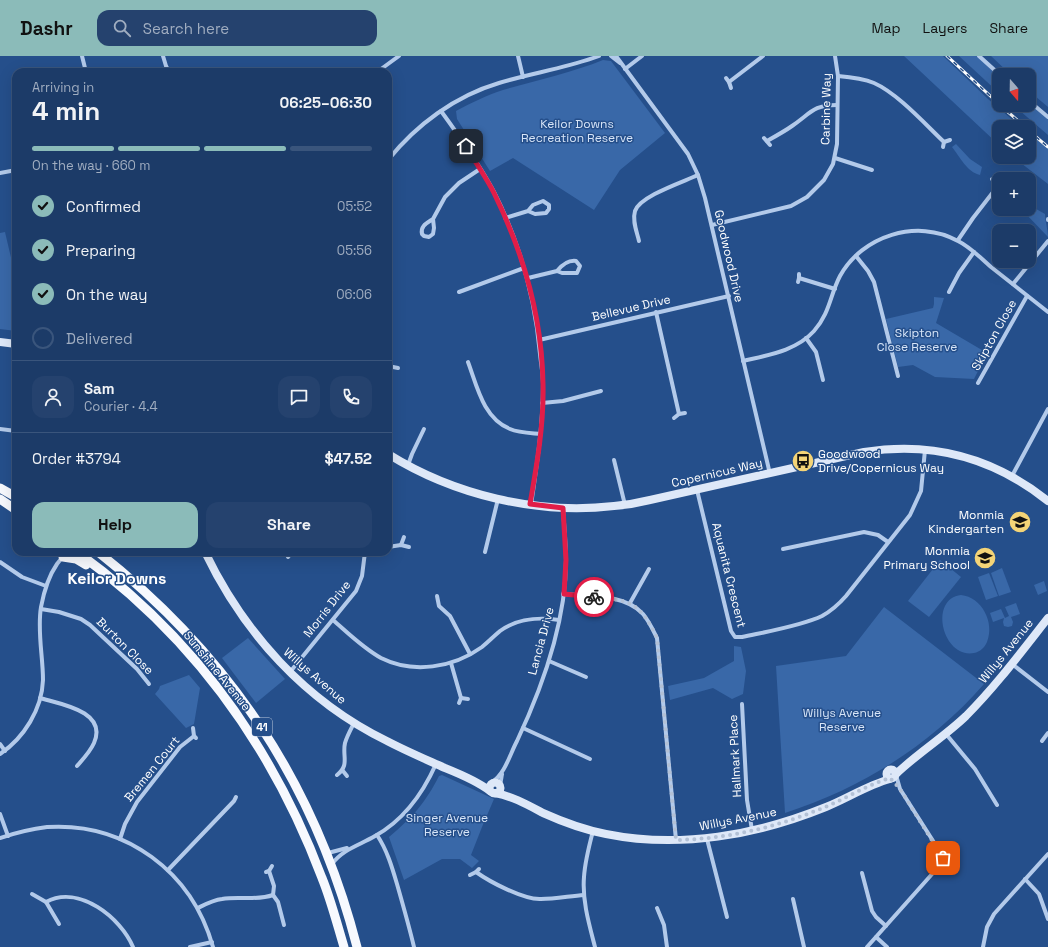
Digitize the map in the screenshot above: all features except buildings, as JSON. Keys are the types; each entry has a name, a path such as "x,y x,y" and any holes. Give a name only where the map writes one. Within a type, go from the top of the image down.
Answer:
{"main road":[{"path":"0,488 12,495"},
{"path":"0,499 12,508"},
{"path":"0,503 12,509"},
{"path":"62,556 76,559 118,585"},
{"name":"Sunshine Avenue","path":"81,556 118,585 158,622 194,660 231,706 254,739 284,790 304,831 323,879 344,947"},
{"name":"Sunshine Avenue","path":"103,556 129,577 190,635 232,685 253,714 286,766 305,802 328,853 358,947"},
{"path":"328,853 322,863 330,890 334,913"}],"street":[{"path":"82,56 85,68"},
{"path":"163,56 166,66"},
{"path":"382,68 399,56"},
{"path":"518,56 523,77"},
{"path":"392,155 406,139 441,111 481,90 523,77 566,67 590,57 599,56"},
{"name":"Goodwood Drive","path":"611,56 621,63"},
{"name":"Goodwood Drive","path":"616,56 683,145 698,175 712,225 770,474"},
{"path":"625,69 642,56"},
{"path":"729,82 763,56"},
{"name":"Carbine Way","path":"712,225 782,209 800,202 814,192 824,180 834,158 837,144 838,76 835,56"},
{"path":"979,56 992,68"},
{"path":"838,76 866,80 882,87 895,96 943,144 950,140"},
{"path":"726,78 731,88"},
{"path":"770,146 766,139 791,127 815,109 824,105 837,105"},
{"path":"1036,107 1048,117"},
{"path":"441,111 466,146 494,192 528,278 539,340 543,383 541,434 530,504"},
{"path":"834,158 872,170"},
{"path":"433,219 445,198 459,183 480,169"},
{"path":"0,173 12,171"},
{"path":"639,241 634,222 635,211 638,205 650,196 698,175"},
{"path":"958,240 973,218 992,195"},
{"path":"505,218 528,211 533,205 543,200 549,205 549,209 546,213 535,214 528,211"},
{"path":"743,361 787,350 806,338 826,314 839,277 846,266 856,256 879,239 904,232 920,231 936,233 958,240 1048,312"},
{"path":"1013,284 1048,241"},
{"path":"949,292 959,273 974,252"},
{"path":"856,256 872,276 877,289 898,376"},
{"path":"528,278 557,271 562,273 577,273 580,266 576,261 572,261 561,266 557,271"},
{"path":"459,292 524,268"},
{"path":"799,278 835,289"},
{"name":"Bellevue Drive","path":"539,340 728,296"},
{"name":"Skipton Close","path":"978,383 1027,296"},
{"path":"656,312 679,414"},
{"path":"806,338 816,352 823,380"},
{"path":"0,342 12,344"},
{"path":"468,362 485,406 495,419 510,429 541,434"},
{"path":"392,367 398,368"},
{"path":"542,403 563,401 601,392"},
{"path":"1012,476 1048,409"},
{"path":"674,418 679,414 685,413"},
{"path":"0,429 12,430"},
{"path":"408,466 424,429"},
{"name":"Copernicus Way","path":"392,456 408,466 454,486 498,499 563,508 625,505 876,450 925,450 948,452 976,460 1012,476 1048,501"},
{"name":"Aquanita Crescent","path":"698,490 731,631 733,635 738,638 807,622 822,616 834,608 846,596 910,515 921,491 925,450"},
{"path":"614,460 625,505"},
{"path":"486,552 498,499"},
{"name":"Lancia Drive","path":"495,787 523,728 549,661 559,620 564,594 566,560 563,508"},
{"path":"783,549 864,532 878,535 888,542"},
{"path":"401,545 404,537"},
{"path":"392,546 401,545 409,548"},
{"path":"0,754 14,743 26,730 34,715 40,698 43,681 41,609 46,586 62,556"},
{"name":"Willys Avenue","path":"207,556 236,608 266,648 320,699 354,723 386,741 475,781 495,787 514,799 562,820 593,831 638,839 707,839 780,823 811,813 840,801 892,775 946,734 985,696 1048,618"},
{"name":"Morris Drive","path":"290,672 356,591 360,584 365,556"},
{"path":"0,562 22,577 46,586"},
{"path":"630,603 649,569"},
{"path":"564,594 615,598 630,603 642,613 649,622 657,638 676,840"},
{"path":"437,596 437,607 450,616 470,654"},
{"name":"Burton Close","path":"41,609 59,612 81,619 90,625 137,669 149,684"},
{"path":"333,620 371,651 390,662 402,665 428,667 451,663 470,654 510,625 536,618 559,620"},
{"path":"549,661 586,677"},
{"path":"451,663 460,698 459,703"},
{"path":"1012,664 1048,692"},
{"path":"40,698 81,710 92,720 96,735 95,742 77,766"},
{"path":"460,698 468,699"},
{"name":"Hallmark Place","path":"742,704 747,800 752,830"},
{"path":"338,775 343,771 345,763 345,745 354,723"},
{"name":"Bremen Court","path":"120,839 125,824 136,802 180,747 195,737 193,728"},
{"path":"523,728 590,759"},
{"path":"1042,741 1048,733"},
{"path":"946,734 975,769 997,805"},
{"path":"0,744 5,751"},
{"path":"332,864 340,854 377,835 396,821 415,801 426,786 436,764"},
{"path":"343,771 347,776"},
{"name":"Lancia Drive","path":"495,787 502,772"},
{"path":"867,947 942,864 943,861 942,855 892,775"},
{"path":"168,870 236,800"},
{"path":"0,814 8,836"},
{"path":"0,838 35,829 59,827 86,829 109,835 136,846 152,856 168,870 186,891 198,908 207,926 213,947"},
{"path":"593,831 585,868 584,895 595,947"},
{"path":"377,835 385,849 394,875 407,917 414,947"},
{"path":"707,839 727,916"},
{"path":"328,853 352,847"},
{"path":"983,947 985,933 990,920 1048,854"},
{"path":"272,866 268,872 274,886 273,895 278,902 284,925"},
{"path":"470,875 477,870 489,881 531,898 540,899 584,895"},
{"path":"862,873 872,911 886,926"},
{"path":"1025,879 1039,894 1048,919"},
{"path":"32,894 46,902 59,924"},
{"path":"198,908 222,898 257,898 273,895"},
{"path":"46,902 55,898 65,897 80,900 98,907 108,914 121,927 133,947"},
{"path":"793,899 804,947"},
{"path":"657,908 664,925 667,947"},
{"path":"876,937 887,947"},
{"path":"190,947 212,942"}],"green space":[{"path":"904,56 943,56 992,102 992,112 1003,112 1013,120 992,120 992,138"},
{"path":"959,56 977,56 992,70 992,87"},
{"path":"991,56 1048,56 1048,107 1036,97 1036,68 1004,68"},
{"name":"Keilor Downs Recreation Reserve","path":"603,60 611,61 665,133 620,170 594,210 513,158 490,171 457,119 456,111 479,99 497,92 566,73"},
{"path":"1036,109 1048,119 1048,135 1036,125 1036,120 1030,120 1021,112 1036,112"},
{"path":"1036,139 1048,149 1048,184 1036,175 1036,172 1032,172 1022,164 1036,164"},
{"path":"956,144 970,159 982,167 980,175 971,171 964,164 952,147"},
{"path":"1036,209 1045,214 1048,237 1036,224 1028,216 1036,216"},
{"path":"5,232 12,262 12,330 0,329 0,233"},
{"name":"Skipton Close Reserve","path":"934,297 944,298 936,323 987,353 974,379 935,377 913,365 898,367 886,319 933,308"},
{"path":"940,560 961,577 929,617 908,601"},
{"path":"1002,568 1011,592 999,596 991,573"},
{"path":"989,573 998,596 986,600 978,577"},
{"path":"1044,581 1047,591 1038,595 1034,585"},
{"path":"961,595 968,597 981,606 988,619 989,635 987,642 978,652 963,652 954,647 944,628 942,617 945,607 951,599"},
{"path":"1016,603 1020,614 1011,617 1013,622 1012,626 1004,626 1004,618 993,622 990,613 1001,609 1005,618 1009,616 1005,607"},
{"name":"Willys Avenue Reserve","path":"884,607 984,684 941,726 894,762 841,791 785,813 776,666 846,656"},
{"path":"248,638 285,679 256,703 222,658"},
{"path":"734,646 741,647 746,671 743,694 732,699 713,688 670,700 668,686 704,678 734,661"},
{"path":"189,675 200,688 194,724 186,728 155,694 160,686"},
{"name":"Singer Avenue Reserve","path":"442,775 494,799 471,855 479,861 472,868 460,859 442,859 404,880 389,837 418,809 429,794 439,776"}],"railway":[{"path":"947,56 992,98"},
{"path":"1008,112 1017,120"},
{"path":"1036,137 1048,147"}],"way so far":[{"path":"594,597 615,598 630,603 642,613 649,622 657,638 676,840 707,839 741,833 780,823 826,807 869,786 890,778 900,789 943,858"}],"place":[{"name":"Goodwood Drive/Copernicus Way","path":"803,461"},
{"name":"Monmia Kindergarten","path":"1020,522"},
{"name":"Monmia Primary School","path":"985,558"}],"district":[{"name":"Keilor Downs","path":"117,578"}],"route":[{"path":"466,146 494,192 517,246 528,278 534,306 543,383 540,443 530,504 563,508 566,560 564,594 594,597"}]}
